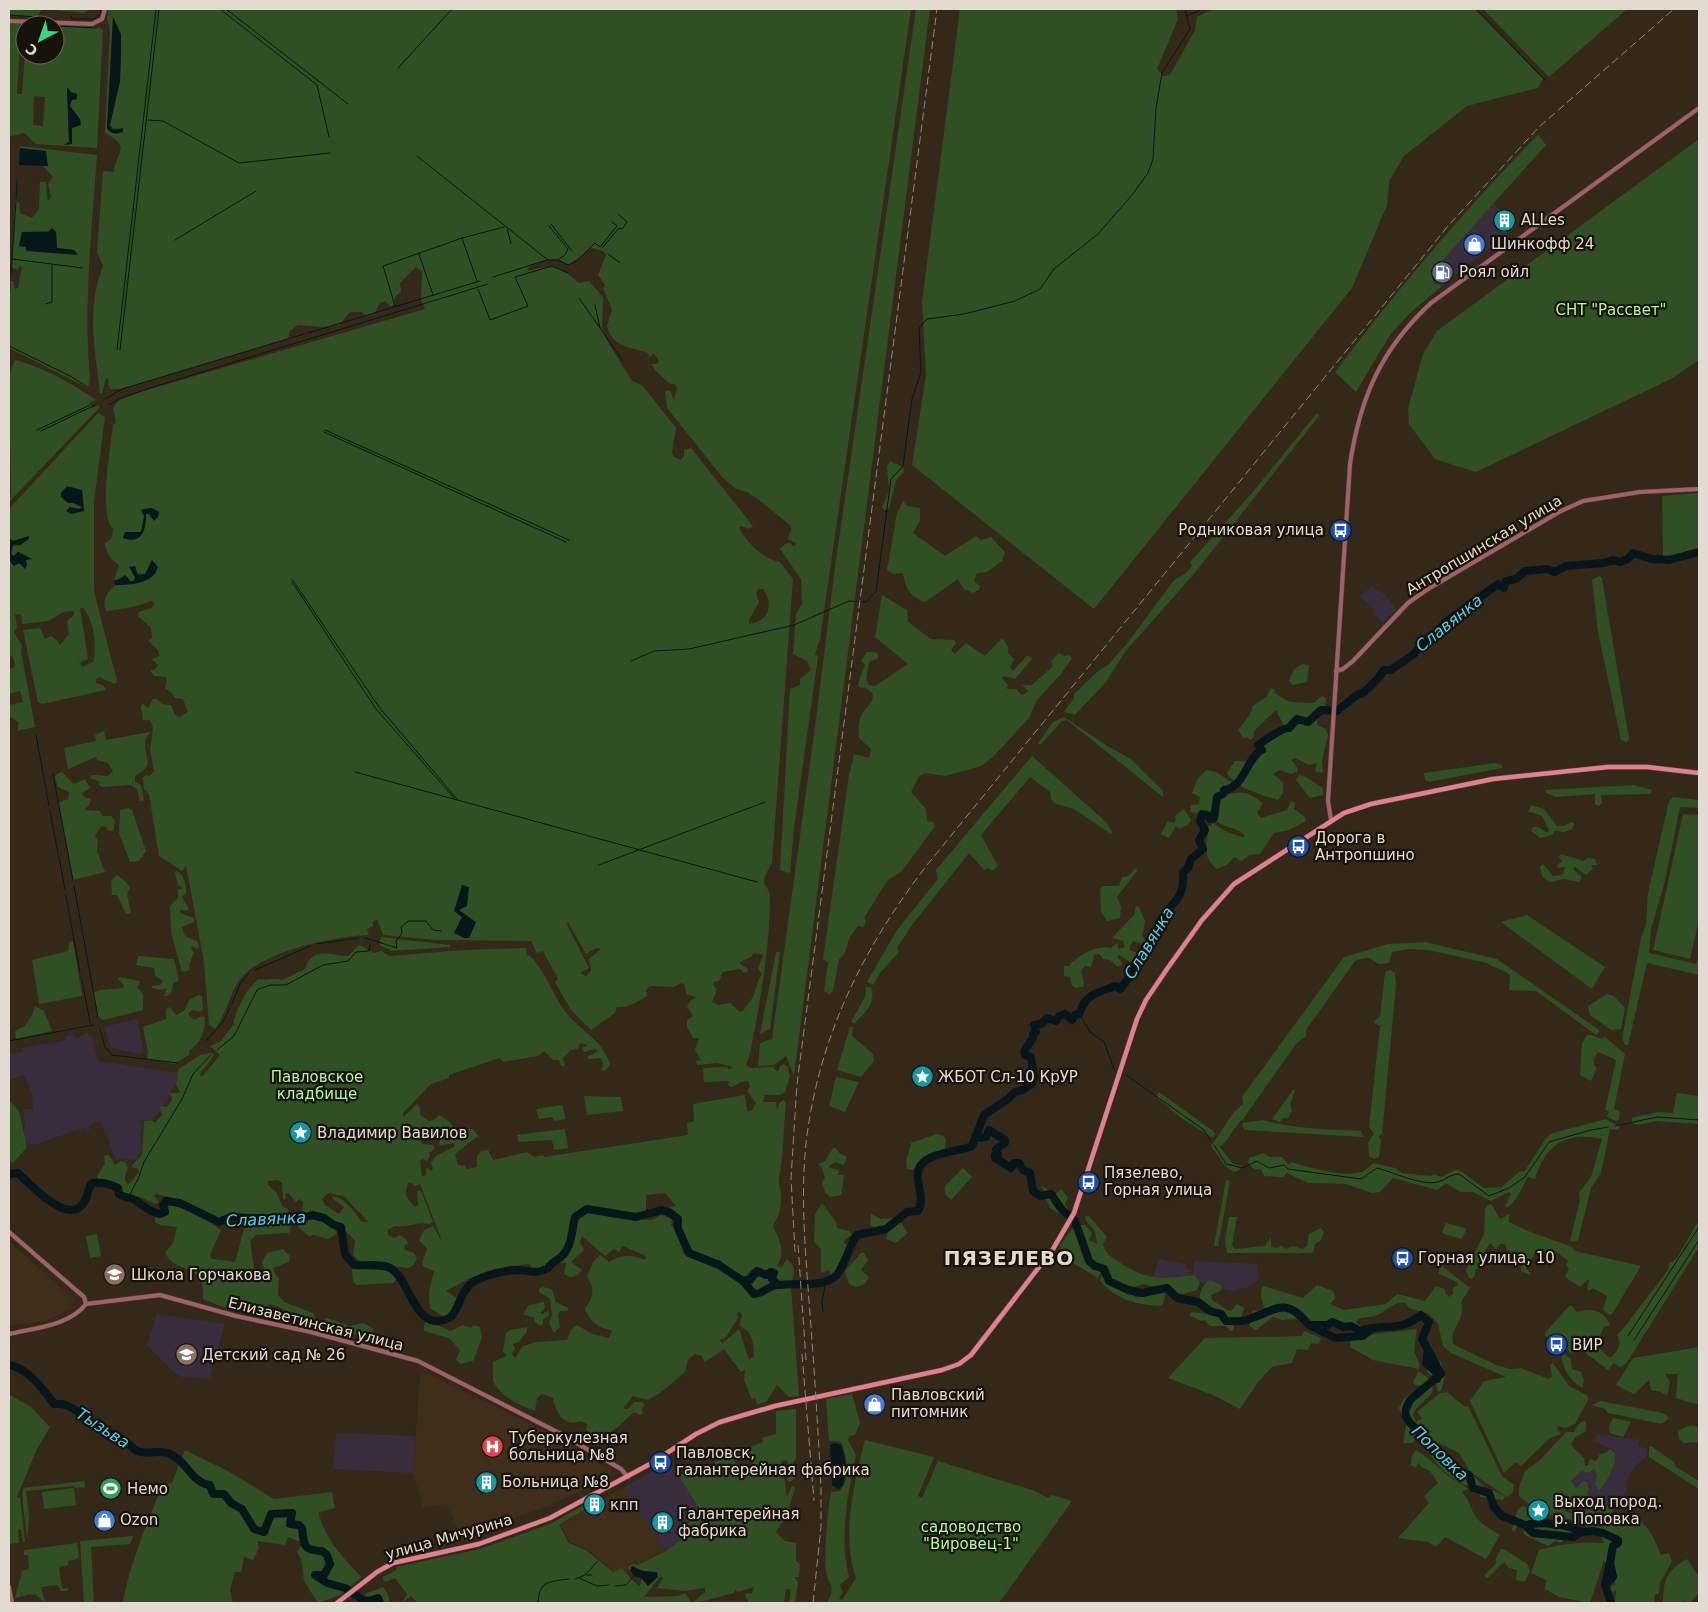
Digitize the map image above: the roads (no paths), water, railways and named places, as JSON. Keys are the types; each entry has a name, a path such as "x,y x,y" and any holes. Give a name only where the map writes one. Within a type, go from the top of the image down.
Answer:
{"main road":[{"name":"улица Мичурина","path":"338,1603 366,1580 398,1561 479,1544 526,1528 628,1477 701,1431 720,1422 775,1406 942,1370 959,1364 981,1344 1064,1232 1074,1213 1134,1028 1146,1000 1202,920 1234,884 1331,820 1370,804 1492,779 1608,767 1647,767 1699,773"}],"street":[{"path":"9,21 92,24 102,19 105,9"},
{"path":"1331,820 1328,801 1353,444 1369,388 1390,350 1415,318 1444,292 1699,108"},
{"name":"Антропшинская улица","path":"1336,671 1343,669 1353,661 1415,598 1559,512 1583,501 1614,495 1699,489"},
{"path":"9,1232 84,1297 86,1304 79,1312 66,1319 9,1334"},
{"name":"Елизаветинская улица","path":"86,1304 160,1295 172,1297 236,1316 282,1324 411,1359 563,1435 621,1469 628,1477"},
{"path":"9,1586 12,1603"}],"waterway":[{"path":"71,16 72,19 94,19 100,14 101,9"},
{"path":"117,350 156,9"},
{"path":"120,350 159,9"},
{"path":"220,9 317,85 329,137"},
{"path":"226,9 348,104"},
{"path":"398,68 452,9"},
{"path":"631,661 654,651 689,649 794,625 849,601 866,602 876,591 891,479 903,466 912,399 921,372 919,328 927,319 964,314 1015,301 1040,289 1054,269 1098,234 1132,195 1148,173 1153,159 1156,108 1162,73 1190,29 1185,9"},
{"path":"1187,16 1202,9"},
{"path":"1476,9 1545,80"},
{"path":"9,15 15,15"},
{"path":"65,26 97,28"},
{"path":"148,120 163,121 239,163 330,153"},
{"path":"417,156 548,260 558,260 568,265 577,261 595,243 600,247 617,226 612,222"},
{"path":"16,199 17,181"},
{"path":"175,240 256,191"},
{"path":"11,273 16,202"},
{"path":"602,248 619,228 622,229 627,222 618,214"},
{"path":"551,224 572,251"},
{"path":"549,226 568,249 565,255 559,259"},
{"path":"395,306 383,266 462,238 504,227"},
{"path":"507,229 511,243"},
{"path":"462,238 477,281"},
{"path":"419,254 433,295"},
{"path":"608,254 620,263"},
{"path":"12,259 83,268"},
{"path":"493,277 547,260"},
{"path":"46,304 52,302 52,265"},
{"path":"478,289 490,320 528,306 515,277 552,266 568,273"},
{"path":"308,333 480,281"},
{"path":"9,308 10,282"},
{"path":"109,405 118,399 150,388 488,284"},
{"path":"579,298 623,361"},
{"path":"595,305 600,328"},
{"path":"105,399 122,389 304,334"},
{"path":"9,346 86,386"},
{"path":"37,430 90,405"},
{"path":"41,431 95,405"},
{"path":"325,430 569,540"},
{"path":"324,432 566,542"},
{"name":"Славянка","path":"9,1174 18,1173 46,1199 65,1209 73,1210 80,1207 85,1201 92,1183 99,1183 118,1188 119,1194 133,1199 160,1214 165,1212 163,1205 166,1201 180,1203 219,1222 231,1217 296,1220 312,1215 324,1218 334,1225 341,1227 345,1254 354,1265 379,1265 392,1269 399,1275 421,1313 428,1319 438,1321 453,1315 463,1293 473,1282 481,1278 506,1271 536,1272 548,1268 566,1251 570,1242 575,1217 587,1209 636,1217 662,1210 669,1212 678,1219 677,1226 689,1253 719,1265 743,1281 750,1280 757,1271 766,1275 771,1272 774,1273 772,1279 778,1285 821,1283 835,1276 840,1270 857,1235 886,1229 907,1212 918,1211 921,1197 918,1171 926,1160 937,1155 972,1146 984,1115 1015,1092 1023,1090 1032,1083 1034,1077 1031,1057 1025,1055 1024,1051 1036,1032 1034,1025 1041,1024 1047,1018 1056,1021 1059,1016 1065,1014 1072,1020 1075,1015 1079,1014 1084,1003 1091,996 1115,986 1120,989 1137,968 1137,964 1164,915 1180,895 1183,872 1188,868 1191,859 1203,849 1199,840 1205,830 1200,821 1202,814 1210,819 1214,818 1217,797 1223,794 1224,790 1231,788 1241,778 1253,759 1262,750 1258,745 1278,732 1289,728 1297,719 1308,722 1321,710 1337,711 1358,694 1362,694 1377,680 1384,670 1391,670 1414,654 1424,640 1431,638 1446,622 1498,584 1504,588 1506,581 1516,579 1525,571 1547,569 1555,572 1566,566 1604,563 1613,560 1620,562 1628,559 1633,553 1652,559 1669,560 1699,552"},
{"path":"292,579 379,707 457,799"},
{"path":"292,582 376,709 454,798"},
{"path":"36,735 49,806"},
{"path":"355,772 757,882"},
{"path":"53,774 73,880"},
{"path":"599,865 765,802"},
{"path":"50,811 58,853"},
{"path":"59,857 65,890"},
{"path":"74,886 98,1017"},
{"path":"66,896 80,972"},
{"path":"365,938 397,948 396,941 402,933 401,927 408,921 426,921 433,930 441,931"},
{"path":"316,944 359,938"},
{"path":"217,1050 234,1036 257,990 270,985 286,985 323,965 348,961 356,952 369,951 370,945"},
{"path":"255,970 310,946"},
{"path":"232,1004 240,984 249,973"},
{"path":"82,980 90,1022"},
{"path":"206,1041 223,1022 230,1008"},
{"path":"1079,1014 1091,1033 1104,1042 1114,1069"},
{"path":"9,1041 93,1025"},
{"path":"100,1029 105,1047 112,1055 178,1063"},
{"path":"128,1198 144,1162 182,1099 193,1074 211,1055"},
{"path":"1126,1075 1204,1130 1211,1141"},
{"path":"1615,1126 1657,1117 1699,1120"},
{"path":"1214,1145 1226,1164 1243,1168 1257,1161 1269,1168 1284,1165 1288,1169 1361,1179 1377,1168 1431,1183 1459,1174 1489,1196 1509,1188 1525,1177 1549,1142 1608,1127"},
{"name":"Поповка","path":"976,1138 986,1137 989,1130 1005,1140 1005,1143 996,1149 998,1154 995,1155 995,1158 1011,1168 1014,1163 1019,1163 1023,1170 1030,1173 1033,1191 1040,1196 1051,1194 1062,1210 1075,1221 1089,1261 1095,1266 1104,1269 1109,1281 1128,1290 1142,1293 1167,1288 1177,1298 1198,1302 1210,1311 1221,1314 1226,1321 1244,1321 1272,1310 1286,1308 1293,1310 1309,1325 1328,1325 1332,1322 1344,1327 1351,1326 1360,1331 1405,1324 1421,1315 1429,1322 1422,1339 1441,1374 1411,1399 1406,1412 1408,1420 1443,1458 1469,1475 1473,1488 1489,1493 1494,1507 1502,1516 1525,1525 1533,1533 1573,1537 1581,1532 1592,1531 1603,1533 1618,1540 1618,1543 1613,1546 1610,1562 1613,1577 1605,1585 1611,1603"},
{"path":"1628,1336 1699,1227"},
{"path":"1634,1340 1699,1240"},
{"path":"743,1281 754,1294 761,1293 771,1286 778,1285"},
{"path":"822,1282 825,1286 822,1302 823,1311"},
{"path":"1311,1326 1335,1338 1363,1336 1373,1328"},
{"path":"1428,1351 1426,1363 1436,1372 1437,1379"},
{"name":"Тызьва","path":"9,1365 29,1375 54,1404 73,1408 95,1426 120,1437 137,1451 145,1453 164,1452 174,1456 193,1476 210,1485 213,1494 224,1494 231,1503 242,1509 254,1529 264,1532 271,1514 292,1513 290,1524 299,1525 302,1528 306,1546 312,1550 322,1551 327,1555 330,1564 324,1575 315,1575 327,1583 345,1588 363,1600 369,1601 378,1598 380,1603"},
{"path":"1525,1525 1538,1523 1554,1524 1581,1532"},
{"path":"575,1579 585,1575 598,1561"},
{"path":"1605,1585 1610,1562"},
{"path":"586,1575 592,1575"},
{"path":"615,1586 626,1585 634,1576"},
{"path":"579,1578 597,1586 609,1585"},
{"path":"538,1603 540,1590 543,1586 551,1582 569,1579"}],"railway":[{"path":"795,1252 791,1178 797,1084 937,9"},
{"path":"813,1603 821,1527 821,1489 805,1239 805,1156 814,1097 823,1061 835,1026 865,959 904,896 927,865 1448,226 1539,127 1674,9"},
{"path":"798,1245 806,1360"},
{"path":"802,1354 814,1501"}],"place":[{"name":"ALLes","path":"1505,220"},
{"name":"Шинкофф 24","path":"1475,244"},
{"name":"Роял ойл","path":"1443,272"},
{"name":"Родниковая улица","path":"1340,530"},
{"name":"Дорога в Антропшино","path":"1299,847"},
{"name":"ЖБОТ Сл-10 КрУР","path":"922,1077"},
{"name":"Владимир Вавилов","path":"301,1133"},
{"name":"Пязелево, Горная улица","path":"1088,1182"},
{"name":"Горная улица, 10","path":"1402,1258"},
{"name":"Школа Горчакова","path":"115,1275"},
{"name":"ВИР","path":"1556,1345"},
{"name":"Детский сад № 26","path":"186,1355"},
{"name":"Павловский питомник","path":"875,1404"},
{"name":"Туберкулезная больница №8","path":"493,1447"},
{"name":"Павловск, галантерейная фабрика","path":"660,1462"},
{"name":"Больница №8","path":"486,1482"},
{"name":"Немо","path":"111,1489"},
{"name":"кпп","path":"594,1505"},
{"name":"Выход пород. р. Поповка","path":"1538,1511"},
{"name":"Ozon","path":"104,1520"},
{"name":"Галантерейная фабрика","path":"662,1523"}],"district":[{"name":"ПЯЗЕЛЕВО","path":"1009,1258"}],"park label":[{"name":"СНТ \"Рассвет\"","path":"1611,310"},
{"name":"Павловское кладбище","path":"317,1086"},
{"name":"садоводство \"Вировец-1\"","path":"971,1536"}]}
